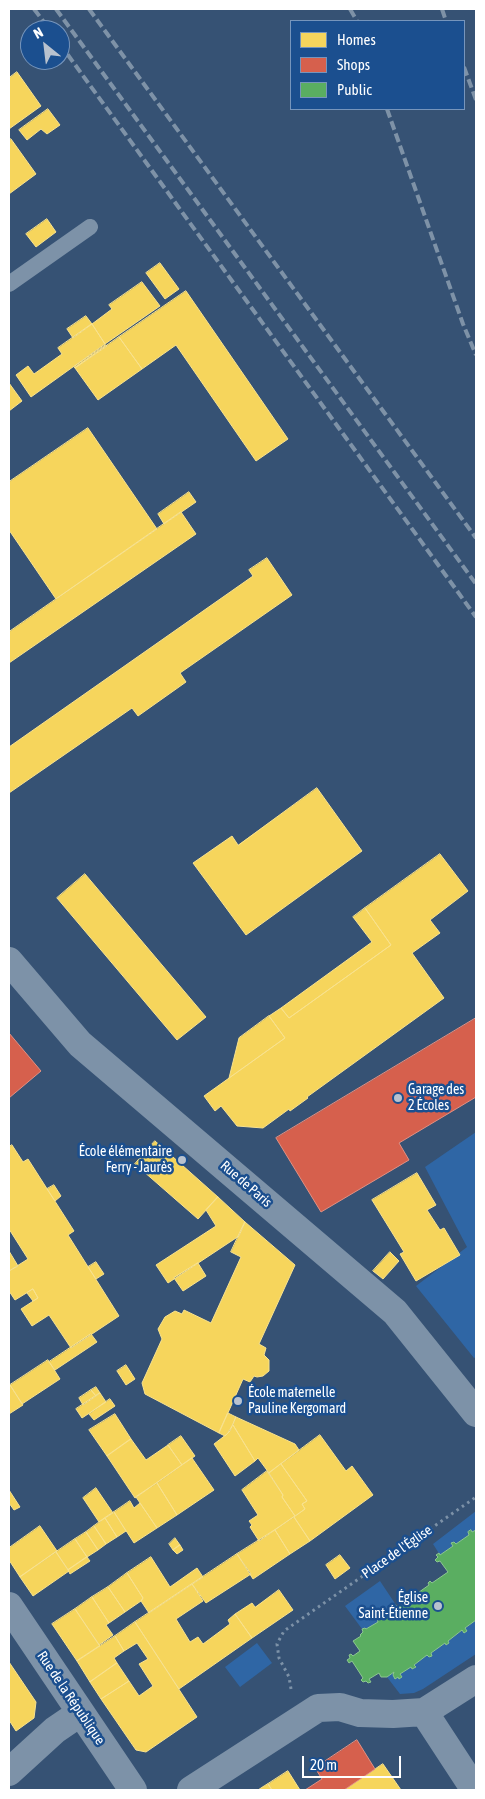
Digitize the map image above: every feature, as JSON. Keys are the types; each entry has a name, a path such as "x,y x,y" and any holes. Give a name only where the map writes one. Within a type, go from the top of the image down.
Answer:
{"street":[{"name":"Rue de Paris","path":"9,961 80,1044 395,1312 476,1413"},
{"name":"Rue de la République","path":"9,1606 133,1790"},
{"path":"191,1790 318,1708 340,1707 360,1713 424,1712 476,1679"},
{"path":"424,1712 475,1790"},
{"path":"9,1772 55,1730 80,1713"}],"lane":[{"path":"9,284 90,227"}],"path":[{"name":"Place de l'Église","path":"293,1695 289,1677 279,1658 277,1644 284,1631 476,1497"}],"shaded area":[{"path":"476,1132 476,1357 474,1358 416,1286 467,1247 425,1167"},
{"path":"476,1511 476,1530 468,1532 469,1535 456,1544 452,1543 453,1546 440,1555 433,1544"},
{"path":"380,1581 396,1605 393,1607 395,1610 381,1619 377,1619 378,1622 366,1629 362,1629 345,1606"},
{"path":"476,1620 476,1654 423,1689 414,1693 400,1694 387,1677 394,1672 395,1678 398,1677 399,1679 402,1677 400,1674 411,1667 412,1669 416,1667 414,1665 427,1655 429,1657 432,1656 431,1653 445,1643 446,1645 449,1643 448,1641"},
{"path":"257,1643 272,1663 240,1687 225,1667"}],"building: Homes":[{"path":"17,72 41,106 9,129 9,78"},
{"path":"48,109 60,125 47,134 41,129 27,140 19,130"},
{"path":"11,139 36,174 9,194 9,140"},
{"path":"47,219 56,232 36,247 26,234"},
{"path":"160,263 179,289 165,299 146,273"},
{"path":"142,282 160,306 105,344 92,324 112,309 109,305"},
{"path":"186,291 288,439 256,461 176,345 142,369 119,337"},
{"path":"86,316 92,324 73,338 67,329"},
{"path":"92,324 105,344 31,397 16,375 28,366 34,374 62,354 58,348"},
{"path":"119,337 142,369 98,400 75,368"},
{"path":"106,345 107,346 74,367"},
{"path":"9,383 22,401 9,411"},
{"path":"88,428 157,529 56,599 9,530 9,482"},
{"path":"189,492 196,502 164,524 158,514"},
{"path":"181,512 196,534 9,663 9,632"},
{"path":"267,558 292,595 180,673 186,682 138,716 132,708 9,793 9,747 253,576 249,570"},
{"path":"317,788 362,851 246,935 193,863 232,836 238,845"},
{"path":"440,854 468,891 430,920 440,933 412,953 444,998 290,1111 289,1109 263,1128 237,1126 221,1106 215,1111 204,1096 285,1038 269,1016 281,1008 289,1018 391,945 365,908"},
{"path":"85,874 206,1017 177,1040 57,898"},
{"path":"365,908 391,945 289,1018 281,1008 372,942 353,917"},
{"path":"269,1016 285,1038 229,1078 239,1038"},
{"path":"155,1141 218,1197 198,1219 135,1164"},
{"path":"12,1145 23,1162 28,1159 74,1231 68,1235 119,1316 71,1348 49,1315 32,1326 21,1309 38,1298 33,1289 15,1300 9,1291 9,1271 28,1259 9,1229 9,1147"},
{"path":"417,1173 436,1205 427,1210 440,1230 444,1228 460,1255 416,1281 400,1254 404,1252 372,1200"},
{"path":"54,1185 61,1196 55,1201 47,1189"},
{"path":"218,1197 245,1222 239,1236 168,1283 156,1265 216,1226 206,1210"},
{"path":"245,1222 295,1265 259,1344 266,1348 264,1355 269,1360 269,1371 263,1376 254,1376 250,1382 243,1379 219,1433 145,1394 142,1383 162,1339 158,1329 165,1317 175,1311 182,1314 184,1310 211,1323 241,1257 231,1252"},
{"path":"9,1251 18,1266 9,1271"},
{"path":"390,1252 399,1261 383,1279 373,1271"},
{"path":"96,1262 104,1274 96,1279 88,1267"},
{"path":"198,1263 206,1276 183,1291 174,1278"},
{"path":"33,1289 38,1298 33,1301 27,1293"},
{"path":"91,1334 97,1342 55,1370 49,1362"},
{"path":"48,1360 60,1379 22,1404 10,1385"},
{"path":"126,1365 135,1379 126,1385 117,1371"},
{"path":"9,1385 23,1405 9,1414"},
{"path":"96,1387 100,1393 96,1396 91,1390"},
{"path":"91,1390 96,1396 83,1405 79,1398"},
{"path":"100,1393 106,1402 82,1418 76,1409"},
{"path":"110,1399 115,1406 94,1420 89,1414"},
{"path":"228,1413 236,1417 230,1431 225,1436 219,1433"},
{"path":"115,1414 131,1439 107,1456 89,1430"},
{"path":"236,1417 295,1444 299,1450 269,1473 258,1458 255,1461 233,1425"},
{"path":"233,1425 255,1461 235,1476 214,1444 227,1434"},
{"path":"320,1435 346,1471 352,1466 373,1495 310,1541 294,1517 305,1509 302,1504 307,1501 281,1464"},
{"path":"181,1436 195,1456 182,1465 168,1445"},
{"path":"131,1439 146,1460 168,1445 182,1465 135,1498 107,1456"},
{"path":"192,1458 214,1490 177,1515 157,1483"},
{"path":"281,1464 307,1501 302,1504 305,1509 295,1516 269,1473"},
{"path":"267,1471 295,1516 259,1541 250,1527 252,1525 249,1521 258,1515 242,1490"},
{"path":"157,1483 177,1515 157,1528 136,1497"},
{"path":"96,1488 113,1513 99,1522 83,1498"},
{"path":"9,1490 20,1507 14,1510 9,1503"},
{"path":"130,1501 134,1508 140,1503 157,1528 134,1543 114,1512"},
{"path":"114,1512 126,1531 117,1537 105,1518"},
{"path":"294,1517 310,1541 290,1554 275,1530"},
{"path":"105,1518 117,1537 106,1544 94,1526"},
{"path":"40,1526 57,1551 20,1577 9,1560 9,1548"},
{"path":"94,1526 106,1544 98,1550 86,1532"},
{"path":"275,1530 290,1554 253,1579 237,1554"},
{"path":"86,1532 98,1550 87,1557 75,1539"},
{"path":"175,1538 180,1545 173,1550 169,1544"},
{"path":"75,1539 87,1557 68,1570 56,1552"},
{"path":"180,1545 183,1550 177,1554 173,1550"},
{"path":"56,1552 69,1571 33,1596 20,1577"},
{"path":"237,1554 251,1574 206,1603 192,1584"},
{"path":"340,1555 350,1568 335,1579 326,1565"},
{"path":"87,1557 90,1561 70,1574 68,1570"},
{"path":"151,1557 170,1587 197,1568 203,1577 149,1613 141,1601 143,1598 127,1573"},
{"path":"127,1573 143,1598 125,1612 108,1587"},
{"path":"192,1584 203,1601 176,1619 190,1642 198,1637 203,1644 230,1624 228,1620 235,1614 252,1638 179,1689 135,1622"},
{"path":"108,1587 125,1612 109,1623 92,1597"},
{"path":"279,1590 293,1610 252,1638 235,1614 252,1603 255,1607"},
{"path":"92,1597 109,1623 106,1625 113,1635 99,1645 75,1609"},
{"path":"75,1609 100,1646 77,1661 52,1624"},
{"path":"135,1622 197,1717 146,1752 136,1750 101,1699 129,1681 139,1696 153,1686 139,1664 148,1659 137,1643 124,1651 115,1636"},
{"path":"115,1636 124,1651 114,1658 117,1663 90,1682 77,1661"},
{"path":"9,1662 36,1702 34,1718 16,1731 9,1720"},
{"path":"117,1663 129,1681 101,1699 90,1682"},
{"path":"383,1764 401,1790 344,1790 375,1769"},
{"path":"288,1771 300,1790 272,1790 268,1784"},
{"path":"268,1784 272,1790 258,1790 264,1786"}],"building: Shops":[{"path":"476,1018 476,1097 399,1143 409,1160 321,1212 276,1138"},
{"path":"9,1033 41,1071 9,1098"},
{"path":"357,1740 375,1769 344,1790 305,1790 322,1779 315,1768"}],"building: Public":[{"name":"Église Saint-Étienne","path":"471,1530 472,1532 476,1530 476,1620 465,1628 467,1631 464,1633 462,1630 448,1641 449,1643 446,1645 445,1643 431,1653 432,1656 429,1657 427,1655 414,1665 416,1667 412,1669 411,1667 400,1674 402,1677 399,1679 398,1677 395,1679 394,1672 387,1677 381,1677 379,1673 369,1679 371,1682 363,1682 361,1680 363,1678 352,1661 349,1663 347,1660 350,1658 349,1655 353,1656 360,1651 353,1641 361,1636 362,1629 366,1629 378,1622 377,1619 380,1617 381,1619 395,1610 393,1607 396,1605 398,1608 412,1597 413,1593 415,1595 429,1585 430,1581 432,1583 448,1572 440,1561 437,1562 435,1560 438,1557 436,1555 439,1553 440,1555 453,1546 451,1543 454,1542 456,1544 469,1535 468,1532"}],"railway":[{"path":"34,9 42,20"},
{"path":"56,9 476,584"},
{"path":"89,9 476,538"},
{"path":"350,9 356,20"},
{"path":"442,9 446,20"},
{"path":"70,58 476,617"},
{"path":"465,70 476,100"},
{"path":"387,110 463,324 476,355"}],"place":[{"name":"Garage des 2 Écoles","path":"398,1098"},
{"name":"École élémentaire Ferry - Jaurès","path":"182,1160"},
{"name":"École maternelle Pauline Kergomard","path":"238,1401"},
{"name":"Église Saint-Étienne","path":"438,1606"}]}
